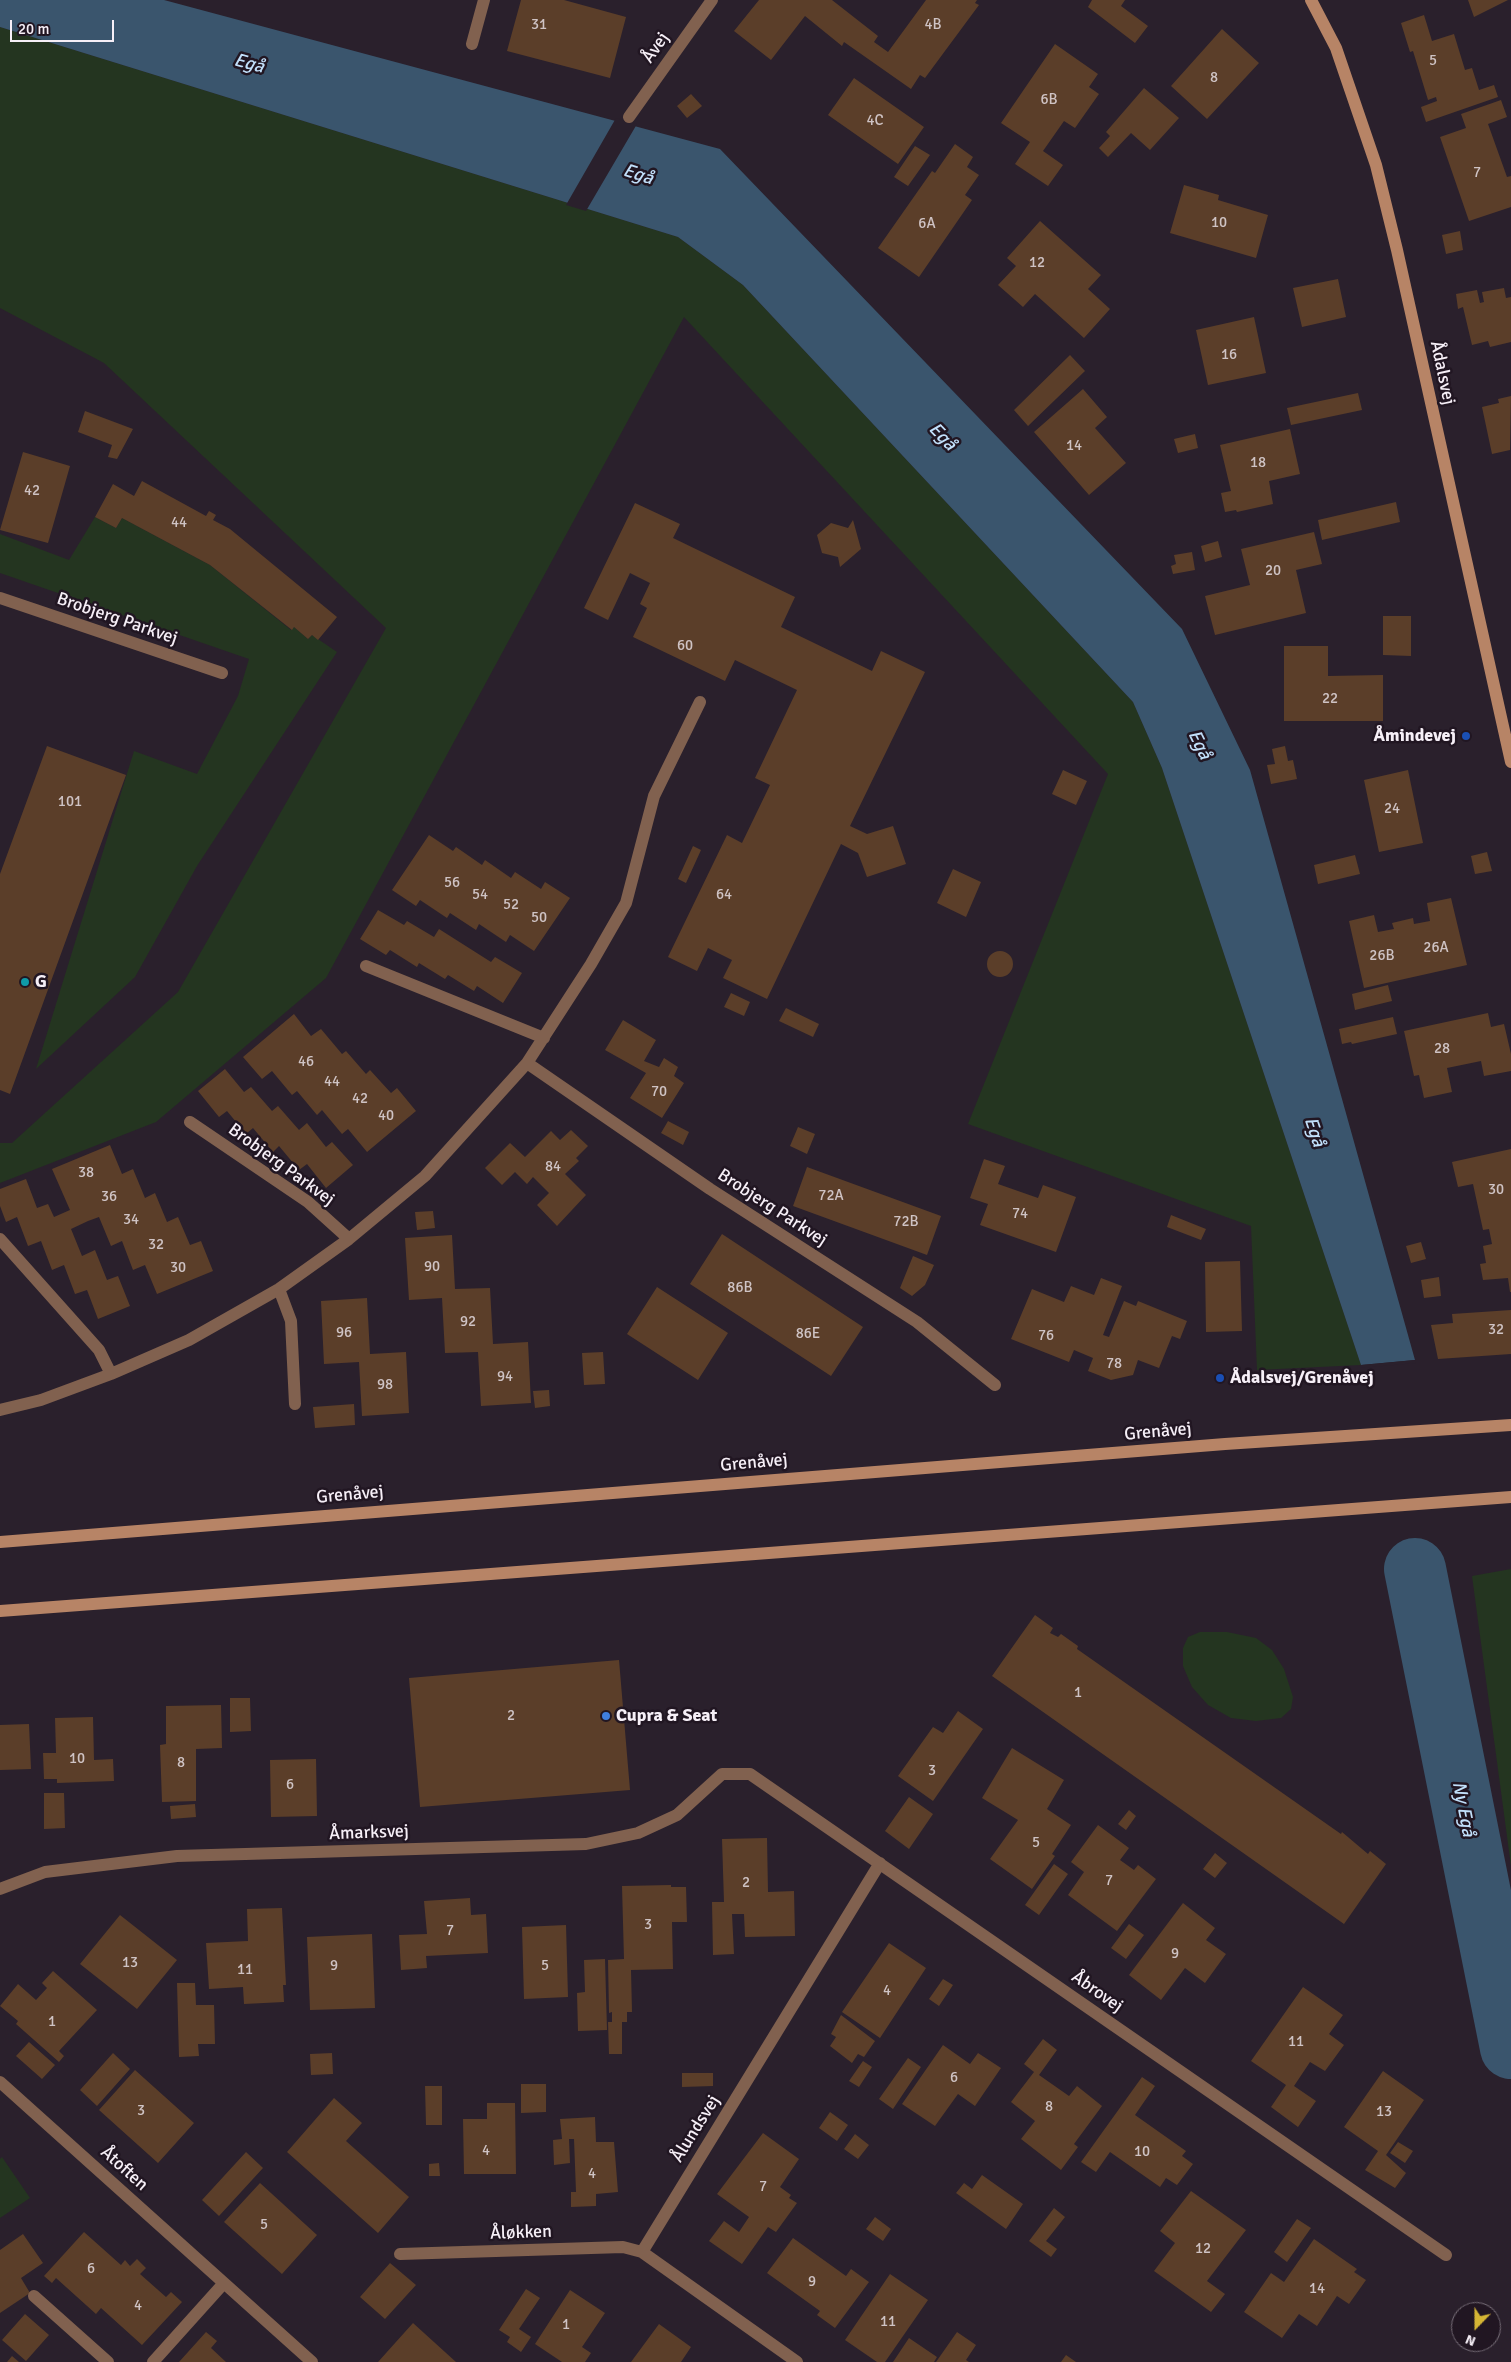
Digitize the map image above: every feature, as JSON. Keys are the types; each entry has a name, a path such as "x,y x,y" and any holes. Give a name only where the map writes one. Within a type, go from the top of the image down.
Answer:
{"main road":[{"name":"Ådalsvej","path":"1311,0 1336,48 1376,165 1399,259 1511,762"},
{"name":"Grenåvej","path":"0,1542 1368,1433 1511,1425"},
{"path":"0,1611 1511,1497"}],"street":[{"path":"472,44 484,0"},
{"name":"Åvej","path":"629,117 712,0"},
{"name":"Brobjerg Parkvej","path":"0,598 222,673"},
{"path":"0,1410 41,1400 111,1374 189,1340 279,1290 349,1239 425,1176 527,1063 626,903 654,796 700,702"},
{"path":"366,966 544,1038"},
{"name":"Brobjerg Parkvej","path":"527,1063 710,1189 917,1322 995,1385"},
{"name":"Brobjerg Parkvej","path":"190,1122 308,1202 349,1239"},
{"path":"0,1239 99,1350 111,1374"},
{"path":"279,1290 291,1321 295,1404"},
{"name":"Åbrovej","path":"722,1774 750,1774 1446,2255"},
{"name":"Åmarksvej","path":"0,1889 44,1872 177,1856 586,1844 638,1833 676,1815 722,1774"},
{"name":"Ålundsvej","path":"642,2252 880,1863"},
{"name":"Åtoften","path":"0,2082 312,2362"},
{"name":"Åløkken","path":"400,2254 623,2247 642,2252"},
{"path":"642,2252 797,2362"},
{"path":"153,2362 224,2283"},
{"path":"34,2296 108,2362"}],"green space":[{"path":"0,27 678,237 743,285 1133,702 1162,768 1361,1365 1257,1370 1251,1226 968,1124 1108,774 684,317 326,978 156,1122 0,1183 0,1143 12,1143 178,992 386,628 104,363 0,308"},
{"path":"95,517 116,528 122,518 210,565 291,630 294,627 308,639 312,635 337,652 197,866 135,977 36,1069 134,751 197,774 238,696 249,659 0,573 0,534 69,560"},
{"path":"1511,1569 1511,1866 1472,1576"},
{"path":"1200,1632 1227,1632 1256,1638 1272,1650 1284,1669 1293,1697 1291,1709 1281,1718 1256,1721 1231,1718 1208,1705 1192,1687 1183,1666 1183,1648 1188,1637"},
{"path":"2,2157 30,2198 0,2218 0,2159"}],"water":[{"name":"Egå","path":"0,0 164,0 720,149 1182,629 1250,770 1415,1360 1361,1365 1162,768 1133,702 743,285 678,237 0,27"}],"pier":[{"path":"616,118 637,124 586,211 566,205"},
{"path":"1415,1360 1416,1363 1361,1368 1361,1365"}],"building":[{"path":"521,0 564,0 626,17 610,78 507,51"},
{"path":"759,0 832,0 878,36 874,42 888,52 926,0 977,0 975,3 979,5 925,78 920,75 911,89 844,42 842,46 805,16 771,60 734,31"},
{"path":"1092,0 1125,0 1121,6 1148,26 1135,43 1088,7"},
{"path":"1468,0 1508,0 1474,17"},
{"path":"1424,15 1432,41 1454,34 1465,70 1472,68 1479,90 1494,85 1498,97 1426,122 1421,107 1437,101 1436,97 1428,100 1413,51 1410,52 1401,23"},
{"path":"1222,29 1259,63 1207,119 1171,86"},
{"path":"1055,44 1098,74 1089,87 1099,94 1075,128 1064,121 1043,151 1063,165 1048,186 1015,164 1030,142 1001,123"},
{"path":"854,78 924,127 898,164 828,115"},
{"path":"1144,88 1179,118 1150,150 1131,133 1108,157 1099,148 1110,136 1106,132"},
{"path":"691,94 702,106 687,118 677,106"},
{"path":"1501,100 1507,117 1488,124 1507,177 1511,176 1511,207 1469,221 1440,137 1466,128 1461,114"},
{"path":"955,144 973,157 967,167 979,175 965,195 972,200 919,277 878,248 932,171 935,173"},
{"path":"915,146 930,155 908,186 894,177"},
{"path":"1184,185 1219,195 1218,200 1268,215 1256,258 1170,233"},
{"path":"1040,221 1101,275 1088,289 1110,309 1084,338 1035,294 1023,307 998,285 1016,266 1007,258"},
{"path":"1460,231 1463,250 1446,254 1442,235"},
{"path":"1338,279 1346,317 1302,327 1293,288"},
{"path":"1504,288 1506,298 1511,297 1511,342 1490,347 1488,341 1472,345 1463,307 1458,309 1456,294 1477,290 1480,303 1484,302 1482,292"},
{"path":"1254,317 1266,373 1208,385 1196,330"},
{"path":"1070,355 1085,371 1028,426 1014,410"},
{"path":"1083,389 1107,417 1095,428 1126,463 1089,495 1034,432"},
{"path":"1358,393 1362,410 1291,425 1287,408"},
{"path":"1511,396 1510,450 1492,454 1482,407 1499,403 1498,399"},
{"path":"85,411 133,429 117,459 108,457 112,445 78,432"},
{"path":"1290,429 1300,474 1269,481 1273,504 1237,512 1236,510 1225,512 1221,493 1231,491 1220,445"},
{"path":"1195,434 1198,448 1178,453 1174,439"},
{"path":"23,452 70,466 48,543 0,530"},
{"path":"142,481 206,516 209,511 216,515 213,520 230,529 337,617 318,640 312,635 308,639 294,627 292,630 210,565 122,518 116,528 95,517 113,484 134,496"},
{"path":"1396,502 1400,522 1322,540 1318,520"},
{"path":"635,503 680,524 673,538 795,597 781,627 872,671 881,651 925,672 850,826 867,834 893,826 906,864 867,877 858,853 841,844 767,999 723,978 732,960 708,948 697,971 668,957 727,835 742,843 770,785 755,778 797,690 735,660 725,681 633,637 647,608 640,604 650,583 630,573 608,620 584,608"},
{"path":"853,520 861,549 840,567 838,557 822,553 817,535 831,523 848,528"},
{"path":"1314,532 1322,564 1296,570 1306,613 1215,635 1205,596 1250,585 1241,549"},
{"path":"1218,541 1222,557 1205,562 1201,546"},
{"path":"1192,552 1195,570 1173,574 1171,566 1176,564 1174,555"},
{"path":"1383,616 1411,616 1411,656 1383,655"},
{"path":"1284,646 1328,646 1328,676 1383,675 1383,721 1284,721"},
{"name":"G","path":"47,746 126,775 10,1094 0,1090 0,874"},
{"path":"1285,746 1288,761 1293,760 1297,779 1271,784 1267,765 1275,764 1272,749"},
{"path":"1063,770 1087,781 1076,805 1052,794"},
{"path":"1408,770 1423,843 1379,852 1364,780"},
{"path":"429,835 453,851 456,847 482,865 485,860 511,878 515,872 541,889 545,882 570,898 534,951 510,935 506,942 479,924 476,930 450,913 447,918 420,900 416,906 392,890"},
{"path":"693,846 701,850 686,883 678,879"},
{"path":"1487,852 1492,871 1475,874 1471,856"},
{"path":"1355,855 1360,874 1318,884 1314,865"},
{"path":"953,869 981,882 966,917 937,903"},
{"path":"1451,898 1467,965 1364,988 1349,921 1374,915 1378,932 1394,929 1392,923 1413,918 1414,924 1430,921 1427,903"},
{"path":"378,910 404,925 407,921 434,937 439,929 491,962 495,957 522,973 503,1003 477,986 474,991 448,975 445,979 419,963 417,967 390,950 386,955 360,939"},
{"path":"1000,951 1009,955 1013,964 1009,973 1000,977 991,973 987,964 991,955"},
{"path":"1388,985 1392,1001 1355,1010 1352,994"},
{"path":"731,993 750,1002 744,1016 724,1007"},
{"path":"786,1008 819,1024 813,1037 779,1021"},
{"path":"1488,1013 1491,1027 1504,1024 1511,1054 1511,1071 1484,1076 1481,1061 1447,1068 1452,1092 1424,1098 1419,1075 1414,1076 1404,1031"},
{"path":"294,1014 311,1036 321,1029 342,1054 346,1051 366,1074 370,1070 391,1093 397,1088 416,1111 367,1152 348,1129 342,1134 322,1110 317,1115 297,1091 292,1095 272,1071 262,1079 243,1057"},
{"path":"1393,1017 1397,1034 1352,1044 1351,1042 1342,1044 1339,1029"},
{"path":"623,1020 656,1040 644,1061 659,1067 664,1058 678,1067 674,1076 684,1083 662,1118 630,1098 646,1073 605,1050"},
{"path":"225,1069 244,1092 251,1087 272,1111 278,1106 299,1130 307,1123 326,1147 332,1142 353,1165 326,1188 307,1164 299,1170 279,1146 273,1152 253,1128 246,1134 227,1111 219,1117 198,1091"},
{"path":"668,1121 689,1132 683,1145 661,1133"},
{"path":"798,1127 815,1134 807,1154 790,1146"},
{"path":"571,1130 588,1146 576,1158 579,1161 565,1174 586,1195 557,1226 537,1205 549,1193 533,1177 527,1184 515,1172 502,1185 485,1168 510,1143 525,1157 551,1131 560,1140"},
{"path":"110,1145 122,1174 133,1169 145,1198 155,1193 167,1222 178,1217 190,1245 201,1241 213,1271 157,1294 145,1265 133,1270 122,1241 111,1246 99,1217 88,1221 71,1229 82,1256 95,1250 107,1280 118,1276 130,1306 98,1319 87,1290 75,1294 64,1265 52,1270 41,1241 28,1246 17,1217 6,1222 0,1206 0,1189 26,1179 37,1208 48,1204 54,1217 70,1210 52,1169"},
{"path":"1511,1149 1510,1292 1508,1278 1483,1280 1480,1264 1486,1263 1483,1246 1492,1244 1489,1229 1483,1230 1473,1184 1458,1187 1452,1162"},
{"path":"984,1159 1005,1166 998,1184 1038,1198 1043,1185 1076,1197 1056,1252 980,1225 988,1204 970,1198"},
{"path":"807,1167 941,1216 927,1255 793,1206"},
{"path":"433,1211 435,1228 417,1230 415,1212"},
{"path":"1171,1215 1206,1229 1201,1240 1167,1227"},
{"path":"722,1234 863,1327 831,1376 690,1284"},
{"path":"452,1235 455,1289 490,1288 493,1344 528,1342 531,1403 481,1406 478,1352 445,1353 442,1298 409,1300 405,1238"},
{"path":"1421,1242 1426,1259 1411,1263 1406,1246"},
{"path":"913,1256 934,1265 925,1285 912,1296 900,1288"},
{"path":"1240,1261 1242,1331 1206,1332 1205,1262"},
{"path":"1439,1277 1441,1296 1424,1298 1421,1280"},
{"path":"1101,1278 1122,1286 1103,1335 1109,1337 1124,1301 1136,1306 1138,1301 1187,1321 1180,1339 1172,1336 1159,1368 1138,1360 1133,1375 1111,1380 1088,1371 1093,1358 1074,1350 1069,1362 1011,1339 1032,1289 1064,1302 1071,1286 1094,1295"},
{"path":"657,1287 728,1333 698,1380 627,1334"},
{"path":"367,1298 370,1354 406,1352 409,1413 362,1416 359,1362 324,1364 321,1301"},
{"path":"1511,1310 1511,1354 1438,1359 1431,1325 1453,1323 1452,1314"},
{"path":"603,1352 605,1384 584,1385 582,1353"},
{"path":"549,1390 550,1406 535,1408 533,1391"},
{"path":"354,1404 355,1425 315,1428 313,1407"},
{"path":"1035,1615 1053,1628 1050,1633 1058,1637 1061,1634 1078,1646 1077,1649 1341,1834 1342,1832 1368,1854 1370,1851 1386,1864 1344,1924 992,1676"},
{"path":"619,1660 630,1790 420,1807 409,1678"},
{"path":"230,1698 250,1698 251,1731 230,1732"},
{"path":"221,1705 222,1748 196,1749 196,1801 162,1802 160,1745 166,1744 166,1706"},
{"path":"958,1711 983,1729 933,1801 898,1776 933,1727 943,1733"},
{"path":"93,1717 94,1760 113,1759 114,1781 57,1783 57,1779 44,1779 43,1753 56,1753 55,1718"},
{"path":"29,1724 31,1769 0,1770 0,1725"},
{"path":"1012,1748 1064,1780 1047,1809 1071,1825 1052,1854 1055,1856 1032,1889 990,1859 1018,1820 982,1798"},
{"path":"316,1759 317,1816 271,1817 270,1760"},
{"path":"44,1793 64,1793 65,1828 44,1829"},
{"path":"909,1797 933,1814 909,1849 885,1831"},
{"path":"195,1804 196,1817 171,1819 170,1806"},
{"path":"1129,1810 1136,1816 1126,1830 1118,1824"},
{"path":"1098,1825 1129,1848 1120,1860 1134,1870 1138,1865 1156,1879 1117,1931 1068,1895 1084,1872 1071,1862"},
{"path":"767,1838 768,1892 794,1891 795,1936 745,1937 744,1914 732,1914 734,1954 713,1955 712,1902 724,1902 722,1839"},
{"path":"1215,1853 1227,1863 1215,1878 1203,1869"},
{"path":"1054,1864 1068,1874 1039,1915 1025,1905"},
{"path":"671,1885 671,1887 686,1887 687,1922 672,1922 673,1969 631,1970 632,2012 627,2012 627,2022 622,2022 622,2054 609,2054 608,2022 612,2022 612,2012 609,2013 608,1960 624,1959 622,1886"},
{"path":"470,1898 471,1915 486,1914 488,1953 426,1956 427,1968 401,1970 399,1935 427,1934 424,1901"},
{"path":"1183,1903 1215,1928 1206,1940 1226,1954 1205,1983 1185,1968 1161,2000 1129,1975"},
{"path":"282,1908 286,1985 283,1985 284,2002 244,2004 243,1987 209,1989 206,1943 248,1941 247,1909"},
{"path":"120,1915 177,1960 137,2009 80,1964"},
{"path":"1129,1924 1144,1935 1126,1959 1111,1948"},
{"path":"566,1925 568,1997 524,1999 522,1927"},
{"path":"372,1934 375,2008 310,2010 307,1937"},
{"path":"889,1943 926,1968 880,2038 842,2012"},
{"path":"605,1959 607,2030 578,2031 577,1993 585,1992 584,1960"},
{"path":"53,1971 97,2010 59,2051 64,2056 59,2062 16,2024 18,2021 0,2006 18,1984 36,2000 47,1988 42,1983"},
{"path":"943,1979 953,1985 939,2006 929,1999"},
{"path":"177,1983 195,1983 196,2005 214,2005 215,2044 198,2044 199,2056 179,2057"},
{"path":"1303,1987 1343,2015 1329,2034 1344,2045 1325,2071 1310,2062 1294,2086 1316,2101 1298,2127 1271,2107 1286,2085 1251,2061"},
{"path":"841,2015 875,2041 864,2057 858,2054 852,2063 830,2046 836,2037 831,2034"},
{"path":"1043,2039 1057,2050 1039,2075 1069,2096 1077,2086 1102,2106 1074,2144 1078,2147 1061,2170 1021,2139 1035,2121 1011,2102 1034,2072 1024,2064"},
{"path":"29,2042 55,2065 42,2079 16,2056"},
{"path":"943,2045 970,2064 978,2053 1001,2068 975,2106 958,2094 935,2126 902,2104"},
{"path":"113,2053 130,2069 97,2106 80,2090"},
{"path":"332,2053 333,2074 311,2075 310,2054"},
{"path":"908,2058 921,2067 893,2109 879,2099"},
{"path":"863,2061 872,2067 859,2087 849,2081"},
{"path":"135,2070 194,2123 158,2163 99,2110"},
{"path":"1383,2071 1424,2100 1386,2155 1406,2173 1395,2188 1365,2170 1378,2151 1344,2127"},
{"path":"682,2073 713,2073 713,2086 682,2087"},
{"path":"1142,2077 1155,2086 1135,2115 1186,2151 1182,2156 1193,2164 1177,2185 1166,2178 1160,2187 1110,2152 1096,2172 1081,2162"},
{"path":"521,2084 546,2084 546,2112 521,2113"},
{"path":"425,2086 442,2086 442,2125 426,2125"},
{"path":"334,2098 362,2123 346,2141 409,2197 378,2233 287,2152"},
{"path":"487,2103 515,2103 516,2174 464,2174 463,2119 487,2119"},
{"path":"830,2112 848,2125 837,2141 819,2128"},
{"path":"595,2117 596,2142 614,2142 618,2192 596,2194 596,2206 571,2207 571,2192 576,2192 574,2139 569,2139 570,2163 554,2165 553,2140 562,2139 560,2119"},
{"path":"763,2133 799,2159 780,2187 791,2195 789,2198 797,2203 776,2232 768,2227 742,2264 709,2241 724,2221 739,2232 749,2217 717,2194"},
{"path":"855,2134 869,2145 858,2159 844,2149"},
{"path":"1398,2142 1413,2151 1405,2163 1390,2153"},
{"path":"246,2152 263,2168 219,2216 202,2200"},
{"path":"439,2163 440,2176 429,2176 429,2164"},
{"path":"982,2175 1023,2204 1006,2229 956,2193 964,2183 972,2189"},
{"path":"260,2183 317,2235 282,2274 224,2222"},
{"path":"1191,2191 1246,2230 1207,2281 1225,2294 1211,2312 1154,2271 1175,2243 1160,2231"},
{"path":"1054,2208 1065,2217 1046,2241 1057,2249 1051,2257 1029,2241"},
{"path":"875,2217 891,2229 883,2241 866,2229"},
{"path":"1297,2219 1311,2228 1287,2262 1274,2252"},
{"path":"84,2232 121,2265 125,2260 130,2266 137,2259 146,2268 140,2274 166,2297 171,2292 182,2302 142,2345 101,2308 96,2314 56,2278 52,2283 44,2276"},
{"path":"23,2234 43,2263 21,2278 30,2293 0,2313 0,2250"},
{"path":"793,2238 846,2276 851,2269 869,2282 835,2328 817,2315 820,2311 767,2273"},
{"path":"1314,2239 1357,2269 1354,2272 1366,2280 1349,2304 1337,2296 1317,2326 1299,2314 1282,2338 1244,2312 1271,2273 1284,2282"},
{"path":"390,2263 416,2285 385,2319 360,2297"},
{"path":"890,2274 928,2300 885,2362 877,2362 845,2340"},
{"path":"526,2289 540,2298 519,2329 531,2337 521,2352 507,2342 510,2337 499,2330"},
{"path":"570,2290 605,2313 582,2347 591,2353 585,2362 562,2362 535,2344"},
{"path":"25,2314 49,2335 26,2361 2,2340"},
{"path":"413,2323 456,2362 378,2362"},
{"path":"659,2324 691,2347 681,2362 631,2362"},
{"path":"206,2332 217,2341 211,2348 226,2362 179,2362"},
{"path":"957,2332 976,2345 966,2360 969,2362 936,2362"},
{"path":"909,2338 937,2357 934,2362 893,2362"},
{"path":"1066,2355 1076,2362 1061,2362"},
{"path":"12,2356 19,2362 7,2362"}],"waterway":[{"name":"Ny Egå","path":"1415,1569 1511,2048"}],"place":[{"name":"Åmindevej","path":"1466,736"},
{"name":"G","path":"25,982"},
{"name":"Ådalsvej/Grenåvej","path":"1220,1378"},
{"name":"Cupra & Seat","path":"606,1716"}]}
